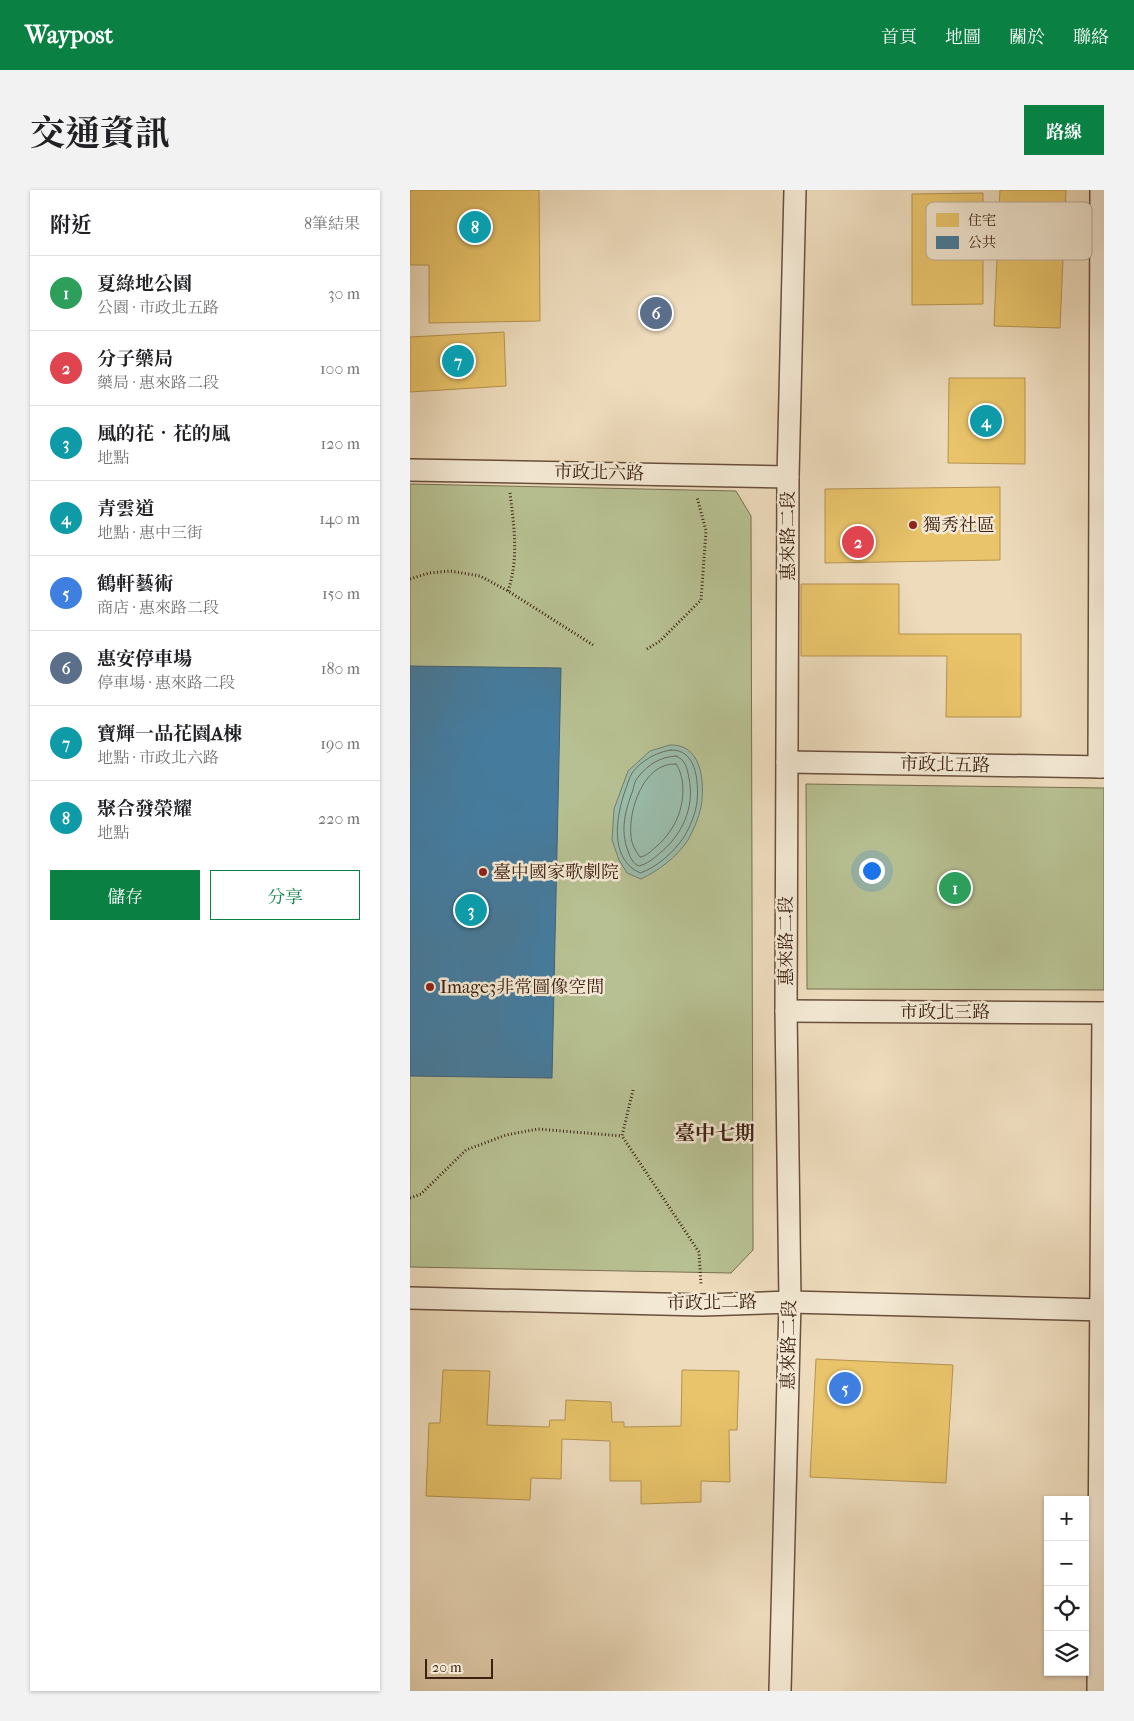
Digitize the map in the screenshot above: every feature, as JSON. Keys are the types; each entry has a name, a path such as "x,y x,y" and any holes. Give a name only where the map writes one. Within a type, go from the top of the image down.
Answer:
{"street":[{"name":"惠來路二段","path":"780,1691 790,1302 786,1011 788,477 795,190"},
{"path":"1101,190 1102,767"},
{"name":"市政北六路","path":"410,470 788,477"},
{"name":"市政北五路","path":"787,762 1102,767"},
{"name":"市政北三路","path":"786,1011 1103,1013"},
{"path":"1098,1691 1103,1013"},
{"name":"市政北二路","path":"410,1298 702,1305 790,1302 1102,1310"}],"path":[{"path":"508,472 515,534 514,574 508,591"},
{"path":"648,649 660,641 701,600 706,531 691,475"},
{"path":"410,579 429,573 450,571 480,576 508,591 593,645"},
{"path":"633,1090 622,1136 699,1252 702,1305"},
{"path":"410,1198 421,1194 466,1150 506,1134 538,1129 622,1136"}],"shaded area":[{"path":"410,484 736,491 751,516 753,1250 731,1273 410,1267"},
{"path":"806,784 1104,788 1104,990 807,989"}],"water":[{"path":"670,745 680,746 688,750 698,764 702,782 699,815 688,840 678,852 667,863 641,879 627,873 619,860 612,840 614,809 628,771 650,751"}],"building: 住宅":[{"path":"410,190 539,190 540,321 429,323 429,265 410,265"},
{"path":"1000,190 1066,190 1065,202 999,202"},
{"path":"983,193 983,202 926,202 926,260 983,260 983,304 912,305 912,194"},
{"path":"997,260 1063,260 1060,328 994,326"},
{"path":"504,332 506,386 410,392 410,337"},
{"path":"949,378 1025,378 1025,464 948,463"},
{"name":"獨秀社區","path":"1000,487 1000,560 825,563 825,489"},
{"path":"801,584 899,584 899,634 1021,634 1021,717 946,717 947,656 801,656"},
{"path":"816,1359 953,1365 946,1483 810,1477"},
{"path":"443,1370 490,1371 487,1425 549,1427 550,1420 565,1420 566,1400 611,1402 612,1422 624,1422 624,1427 681,1426 682,1370 739,1371 737,1430 729,1430 730,1482 701,1481 701,1502 641,1504 641,1481 610,1481 610,1441 562,1439 561,1479 531,1478 530,1500 426,1496 429,1423 440,1423"}],"building: 公共":[{"name":"臺中國家歌劇院","path":"410,666 561,668 552,1078 410,1076"}],"place":[{"name":"聚合發榮耀","path":"475,227"},
{"name":"惠安停車場","path":"656,313"},
{"name":"寶輝一品花園A棟","path":"458,361"},
{"name":"青雲道","path":"986,421"},
{"name":"獨秀社區","path":"913,525"},
{"name":"分子藥局","path":"858,542"},
{"name":"臺中國家歌劇院","path":"483,872"},
{"name":"夏綠地公園","path":"955,888"},
{"name":"風的花‧花的風","path":"471,910"},
{"name":"Image3非常圖像空間","path":"430,987"},
{"name":"鶴軒藝術","path":"845,1388"}],"district":[{"name":"臺中七期","path":"715,1133"}]}
